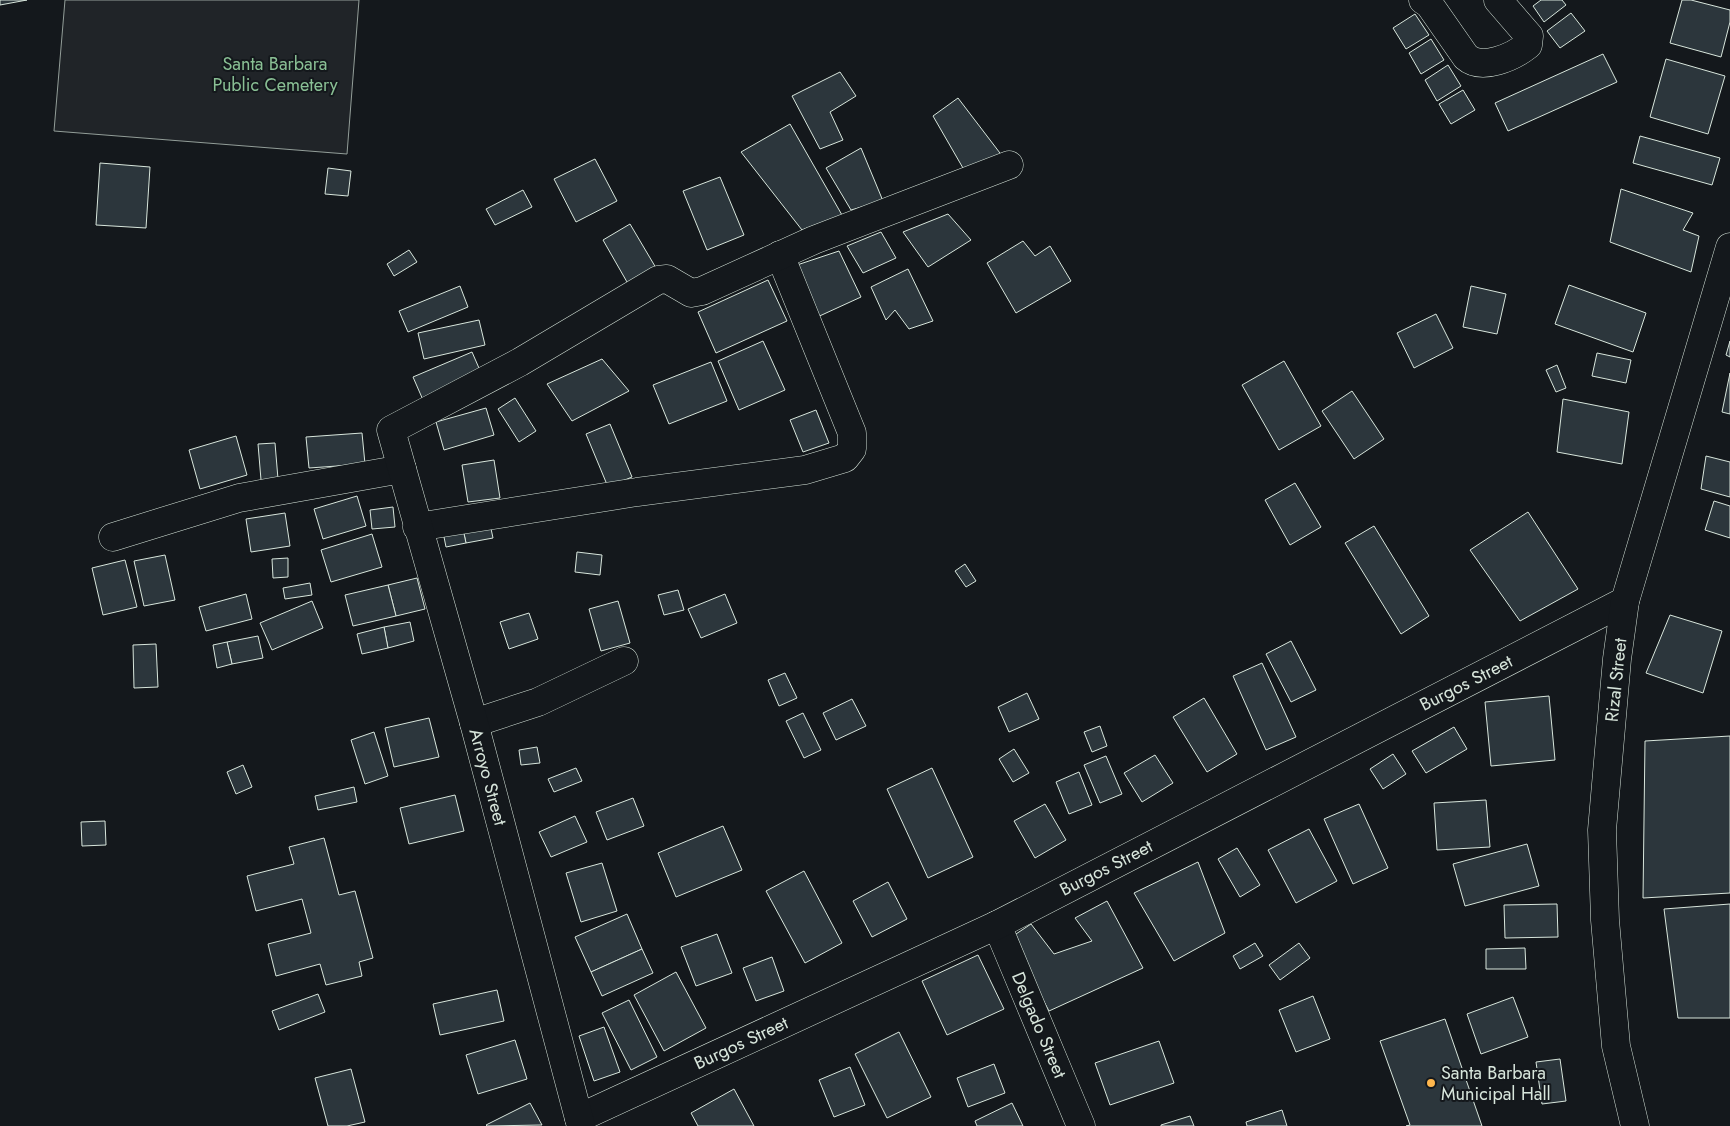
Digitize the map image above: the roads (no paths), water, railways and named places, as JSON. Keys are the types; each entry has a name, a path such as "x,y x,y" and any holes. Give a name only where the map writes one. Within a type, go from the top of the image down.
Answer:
{"street":[{"path":"1423,0 1429,4 1466,57 1474,63 1484,64 1520,51 1528,45 1529,36 1498,0"},
{"path":"417,526 637,492 776,476 805,470 845,458 852,449 852,433 780,255 814,240 1009,165"},
{"name":"Rizal Street","path":"1635,1126 1616,1046 1604,920 1602,830 1617,659 1625,602 1730,247"},
{"name":"Arroyo Street","path":"580,1122 474,723 391,430 520,362 658,280 668,279 690,293 695,293 780,255"},
{"path":"114,537 239,498 402,469"},
{"name":"Burgos Street","path":"580,1122 997,925 1625,602"},
{"path":"474,723 538,702 624,661"},
{"name":"Delgado Street","path":"997,925 1081,1126"}],"place":[{"name":"Santa Barbara Municipal Hall","path":"1431,1083"}],"park label":[{"name":"Santa Barbara Public Cemetery","path":"275,74"}]}
